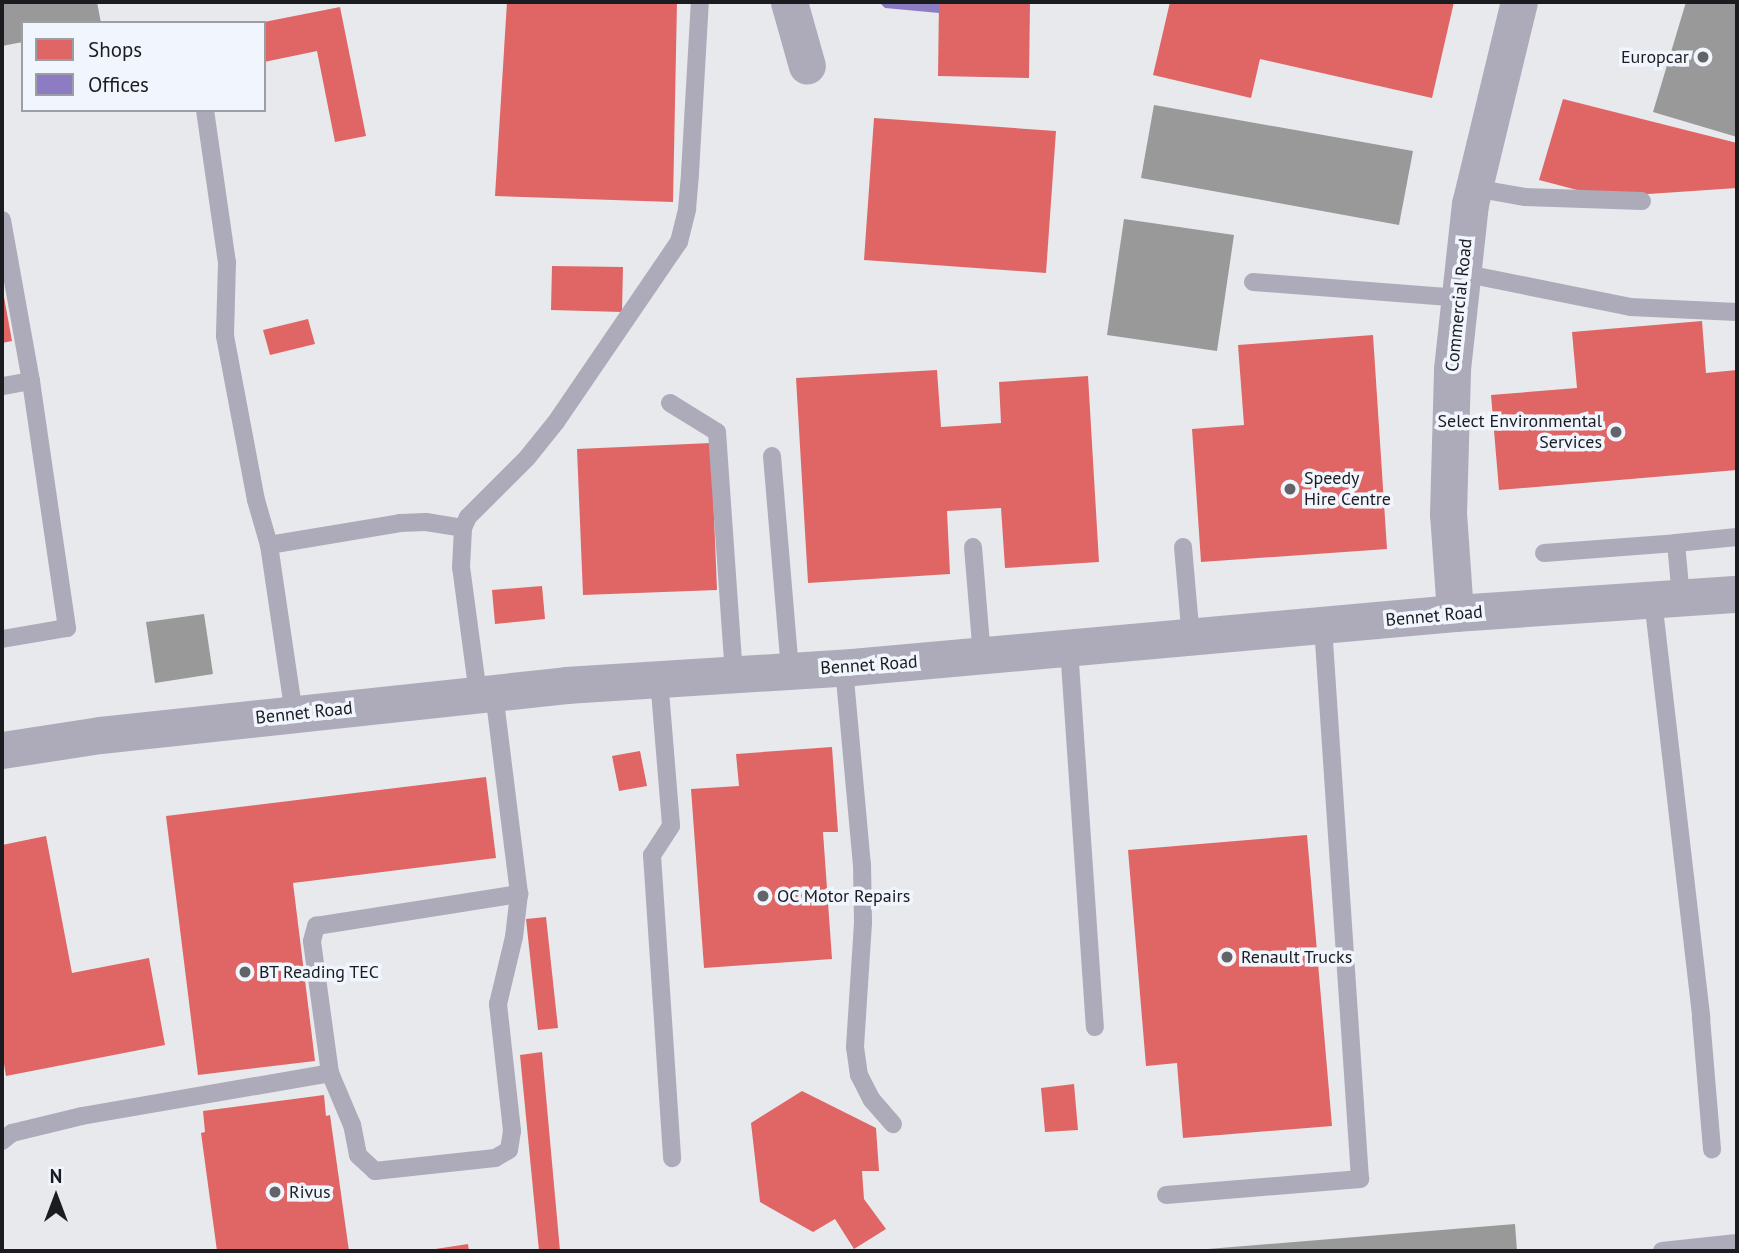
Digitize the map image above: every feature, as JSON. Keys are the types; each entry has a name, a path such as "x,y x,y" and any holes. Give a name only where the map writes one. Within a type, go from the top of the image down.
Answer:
{"street":[{"path":"789,2 807,66"},
{"name":"Commercial Road","path":"1455,613 1448,514 1452,369 1474,188 1519,2"},
{"name":"Bennet Road","path":"2,750 294,714 486,694 659,679 844,668 1455,613 1737,594"}],"lane":[{"path":"519,894 316,926 312,941 330,1073 352,1125 358,1156 375,1171 495,1158 509,1150 512,1131 498,1004 514,937 519,894 486,694 461,567 463,528 468,516 527,458 556,422 679,242 687,209 700,2"},
{"path":"205,112 227,263 225,336 253,488 269,545 294,714"},
{"path":"1474,188 1525,197 1642,201"},
{"path":"2,220 31,381 67,628 2,639"},
{"path":"1253,282 1461,285 1630,307 1737,312"},
{"path":"2,386 31,381"},
{"path":"670,403 717,432 734,674"},
{"path":"772,456 790,671"},
{"path":"269,545 400,523 426,522 463,528"},
{"path":"1544,553 1737,537"},
{"path":"1676,543 1667,599 1712,1150"},
{"path":"973,547 982,656"},
{"path":"1183,547 1191,638"},
{"path":"1166,1195 1360,1179 1322,627"},
{"path":"1069,648 1095,1027"},
{"path":"844,668 862,876 863,923 855,1047 859,1075 872,1100 893,1124"},
{"path":"659,679 671,826 652,855 672,1158"},
{"path":"2,1141 12,1133 82,1116 330,1073"},
{"path":"1662,1251 1737,1243"}],"building: Shops":[{"path":"507,2 677,2 673,202 495,196"},
{"path":"939,2 1030,2 1029,78 938,76"},
{"path":"1170,2 1454,2 1432,98 1260,59 1251,98 1153,75"},
{"path":"340,7 366,136 335,142 317,51 266,62 266,22"},
{"path":"1563,99 1737,143 1737,188 1604,197 1539,180"},
{"path":"874,118 1056,131 1046,273 864,260"},
{"path":"552,266 623,267 622,312 551,310"},
{"path":"2,286 12,341 2,343"},
{"path":"308,319 315,344 270,355 263,330"},
{"name":"Select Environmental Services","path":"1702,321 1706,373 1737,370 1737,470 1499,490 1491,395 1577,388 1572,332"},
{"name":"Speedy Hire Centre","path":"1373,335 1387,549 1201,562 1192,429 1244,425 1238,345"},
{"path":"937,370 941,427 1001,423 999,382 1088,376 1099,562 1005,568 1001,508 947,511 950,574 808,583 796,378"},
{"path":"711,443 717,590 583,595 577,449"},
{"path":"542,586 545,619 495,624 492,590"},
{"name":"OC Motor Repairs","path":"832,747 838,832 823,832 832,959 704,968 691,789 739,786 736,754"},
{"path":"640,751 647,786 619,791 612,756"},
{"name":"BT Reading TEC","path":"486,777 496,858 293,883 315,1061 198,1075 166,816"},
{"name":"Renault Trucks","path":"1307,835 1332,1126 1183,1138 1177,1063 1146,1066 1128,850"},
{"path":"46,836 72,973 149,958 165,1045 6,1076 2,1052 2,845"},
{"path":"546,917 558,1028 538,1030 526,919"},
{"path":"542,1052 560,1251 539,1251 520,1055"},
{"path":"1074,1084 1078,1130 1045,1132 1041,1088"},
{"path":"802,1091 876,1128 879,1171 862,1171 864,1199 886,1229 854,1249 835,1219 813,1232 760,1202 751,1123"},
{"name":"Rivus","path":"324,1095 326,1116 330,1115 349,1251 217,1251 201,1133 205,1132 203,1111"},
{"path":"468,1244 469,1251 429,1251 429,1250"}],"building: Offices":[{"path":"879,2 939,2 939,13 885,8"}],"building: Industry":[{"path":"2,2 97,2 101,21 21,21 21,42 2,46"},
{"name":"Europcar","path":"1686,2 1737,2 1737,137 1653,112"},
{"path":"1154,105 1413,151 1399,225 1141,178"},
{"path":"1124,219 1234,235 1217,351 1107,335"},
{"path":"204,614 213,674 155,683 146,622"},
{"path":"1515,1224 1517,1251 1208,1251 1208,1249"}],"place":[{"name":"Europcar","path":"1703,57"},
{"name":"Select Environmental Services","path":"1616,432"},
{"name":"Speedy Hire Centre","path":"1290,489"},
{"name":"OC Motor Repairs","path":"763,896"},
{"name":"Renault Trucks","path":"1227,957"},
{"name":"BT Reading TEC","path":"245,972"},
{"name":"Rivus","path":"275,1192"}]}
